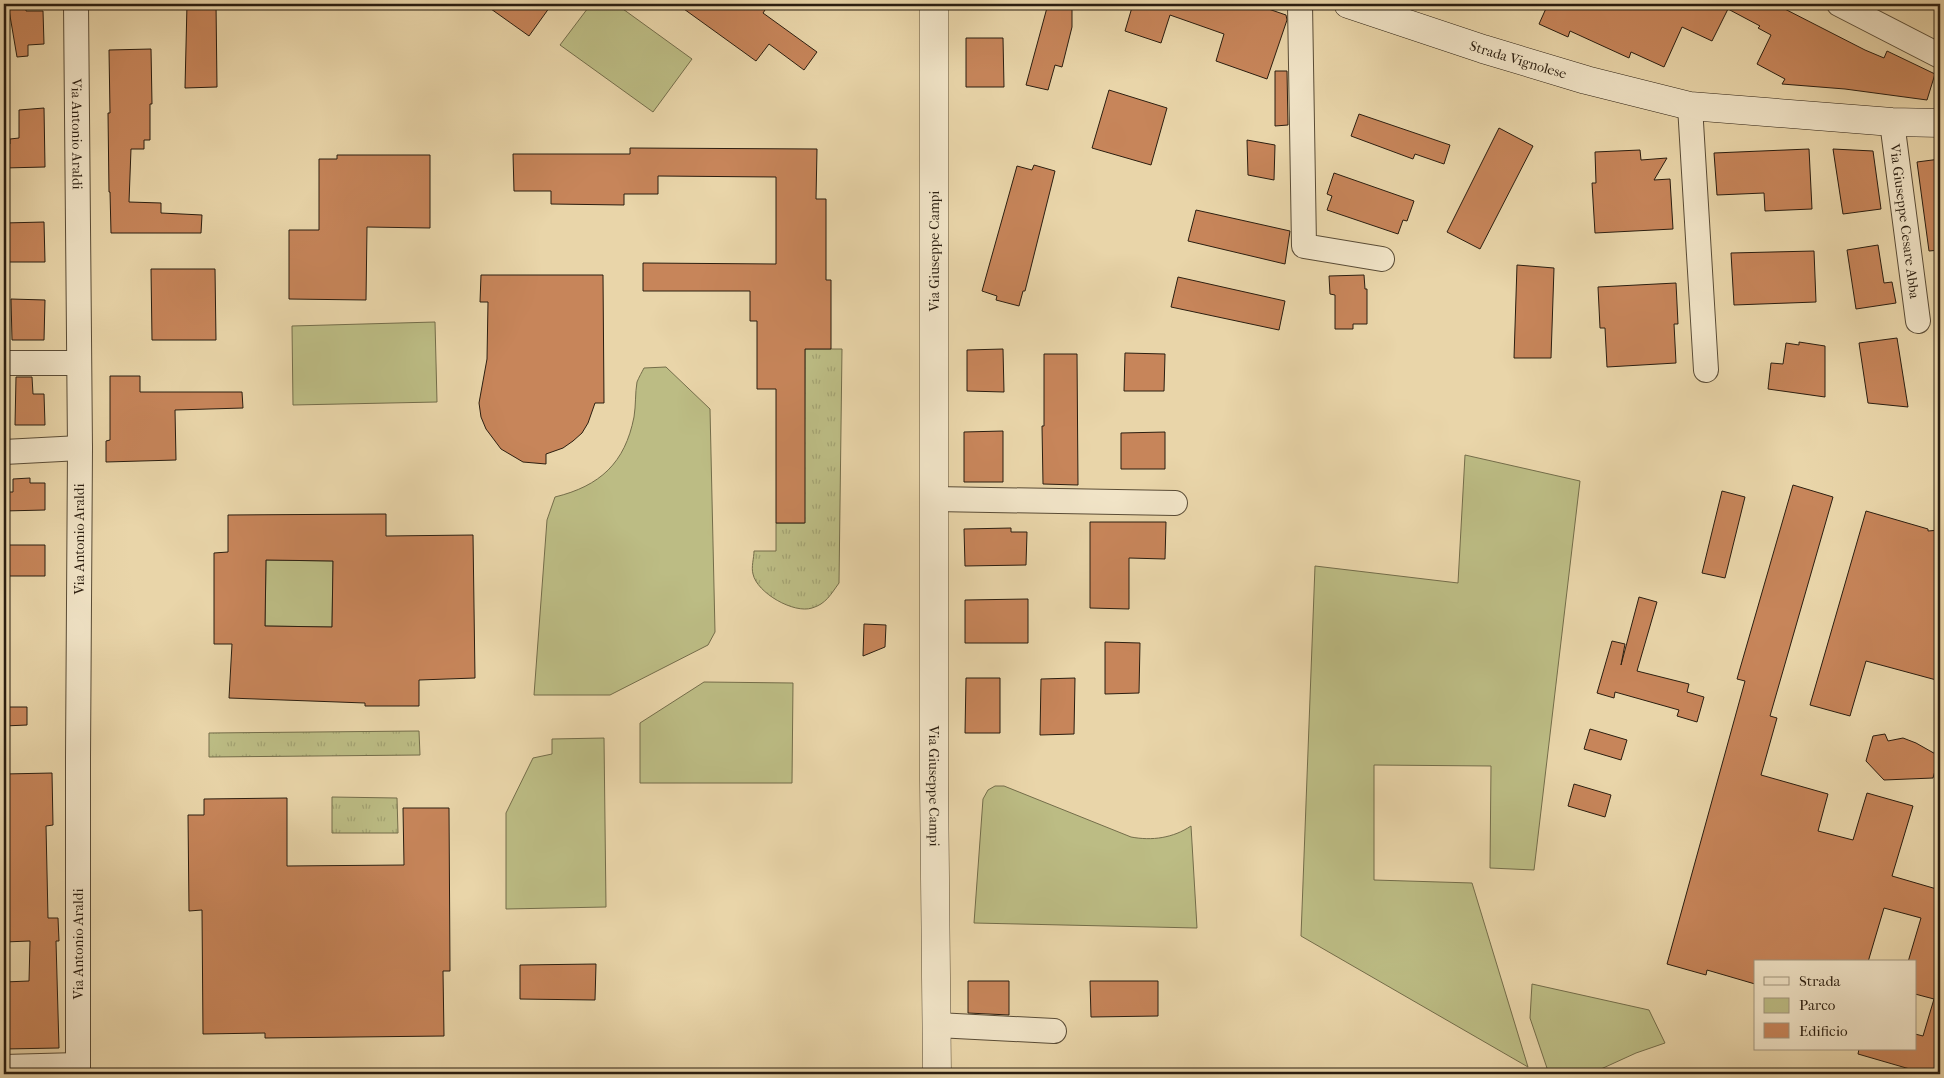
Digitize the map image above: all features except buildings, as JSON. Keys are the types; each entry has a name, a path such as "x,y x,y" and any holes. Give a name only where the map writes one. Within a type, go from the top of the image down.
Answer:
{"street":[{"name":"Via Antonio Araldi","path":"76,4 80,448 78,1070"},
{"name":"Via Giuseppe Campi","path":"934,4 937,1074"},
{"path":"1300,4 1304,246 1382,259"},
{"name":"Strada Vignolese","path":"1348,4 1586,80 1690,106 1892,122 1940,123"},
{"path":"1839,4 1874,13 1940,56"},
{"path":"1690,106 1706,370"},
{"name":"Via Giuseppe Cesare Abba","path":"1892,122 1918,321"},
{"path":"4,363 79,362"},
{"path":"4,452 80,448"},
{"path":"934,499 1175,503"},
{"path":"937,1025 1054,1031"},
{"path":"4,1067 78,1070"}],"green space":[{"path":"591,4 616,4 692,59 653,112 560,45"},
{"path":"435,322 437,402 293,405 292,326"},
{"path":"805,349 842,349 839,583 821,604 804,609 786,605 769,595 756,581 752,568 754,551 776,551 776,523 804,523"},
{"path":"666,367 710,409 715,632 708,645 610,695 534,695 547,520 555,497 585,486 597,479 617,460 630,433 634,417 637,382 644,368"},
{"path":"1465,455 1580,481 1534,870 1490,868 1491,766 1374,765 1374,880 1472,883 1528,1067 1301,936 1315,566 1458,583"},
{"path":"266,560 333,561 332,627 265,626"},
{"path":"704,682 793,683 792,783 640,783 640,723"},
{"path":"419,731 420,755 209,757 209,733"},
{"path":"604,738 606,907 506,909 506,813 533,758 552,754 552,739"},
{"path":"995,786 1004,786 1131,837 1162,838 1191,826 1197,928 974,923 983,799 988,790"},
{"path":"332,797 397,798 398,833 332,833"},
{"path":"1532,984 1649,1010 1665,1043 1636,1053 1590,1074 1549,1074 1530,1018"}]}
